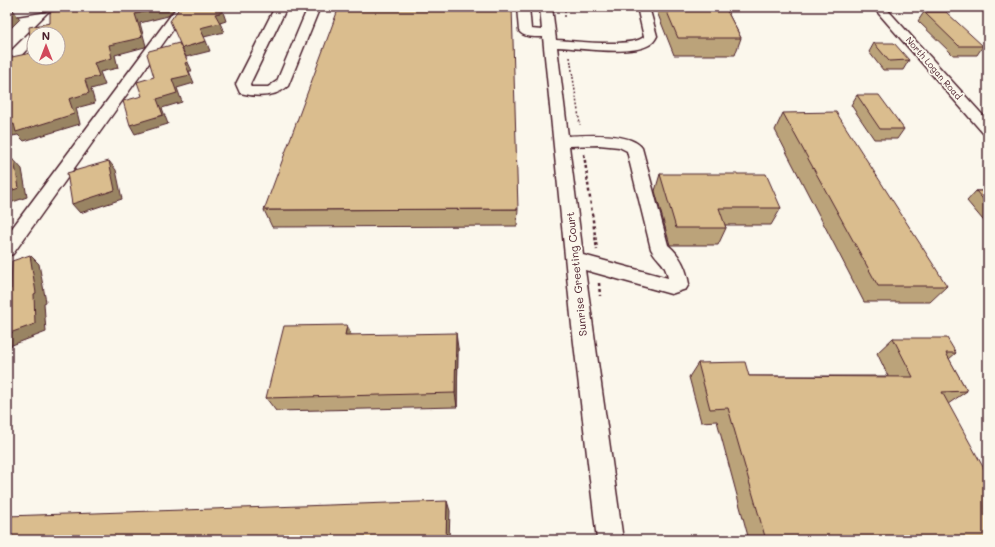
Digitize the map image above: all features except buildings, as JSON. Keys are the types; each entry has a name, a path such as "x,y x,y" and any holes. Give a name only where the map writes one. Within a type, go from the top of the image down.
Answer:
{"street":[{"path":"7,13 44,7"},
{"path":"42,26 62,7"},
{"path":"7,249 183,7"},
{"path":"281,7 244,84 245,90 269,91 277,89 283,83 314,7"},
{"path":"523,7 525,31 531,34 550,39 623,47 647,42 651,36 643,7"},
{"name":"Sunrise Greeting Court","path":"546,7 582,326 610,540"},
{"name":"North Logan Road","path":"879,7 988,130"},
{"path":"7,62 26,42"},
{"path":"561,141 615,142 631,145 634,148 660,249 672,259 676,266 679,284 672,286 575,260"}]}
